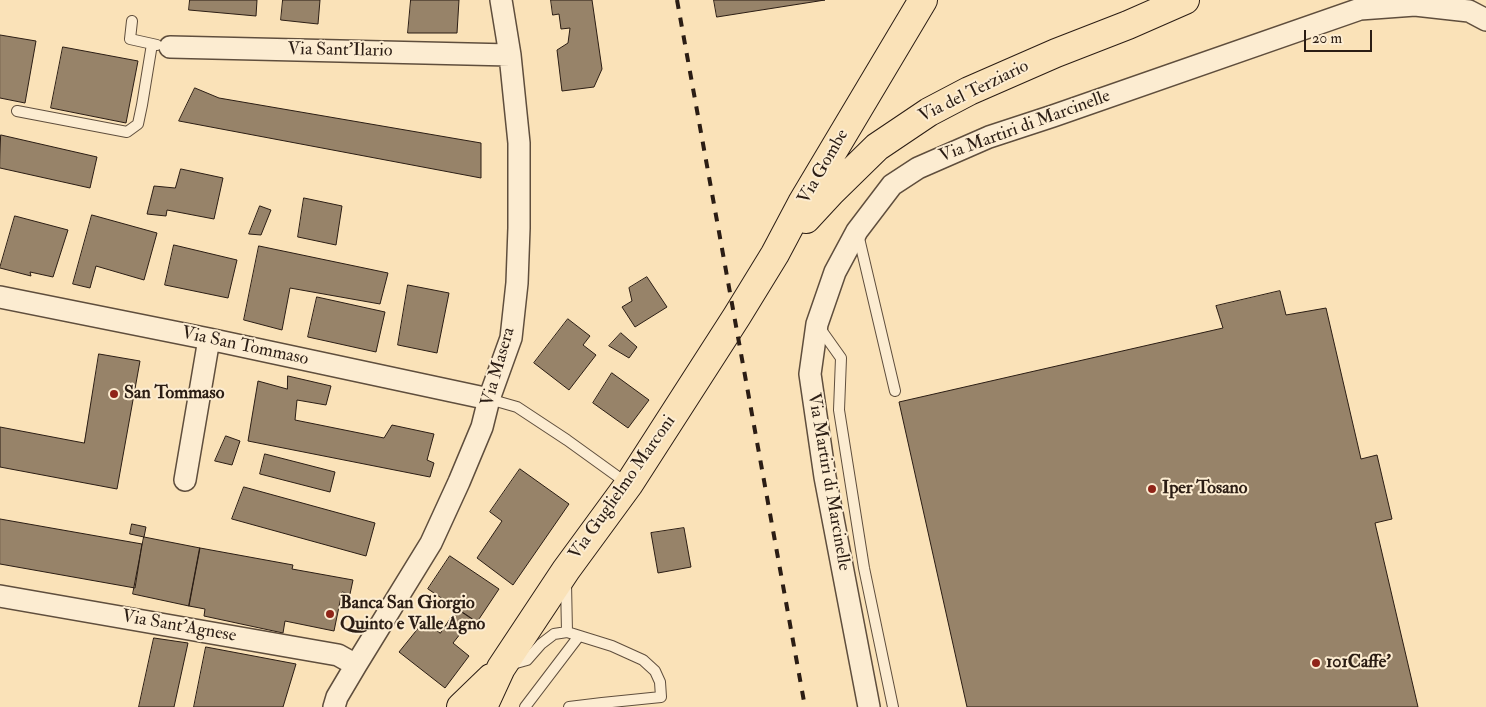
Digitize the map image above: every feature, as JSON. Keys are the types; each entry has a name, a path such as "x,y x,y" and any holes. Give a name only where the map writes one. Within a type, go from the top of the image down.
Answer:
{"main road":[{"name":"Via del Terziario","path":"775,254 831,192 877,147 929,112 969,91 1185,0"},
{"name":"Via Gombe","path":"743,306 775,254 802,203 911,13"},
{"name":"Via Guglielmo Marconi","path":"483,707 501,668 566,570 656,445 743,306"},
{"name":"Via Guglielmo Marconi","path":"461,707 501,668"}],"street":[{"name":"Via Masera","path":"337,704 356,665 431,543 482,427 489,399 511,338 517,283 519,143 510,55 501,0"},
{"name":"Via Martiri di Marcinelle","path":"869,707 825,477 810,374 817,324 835,272 857,231 892,185 918,168 989,137 1360,9 1416,6 1468,11 1486,20"},
{"name":"Via Sant'Ilario","path":"161,45 510,55"},
{"name":"Via San Tommaso","path":"0,297 209,339 489,399"},
{"path":"185,480 209,339"},
{"name":"Via Sant'Agnese","path":"0,596 338,655 356,665"}],"lane":[{"path":"17,111 127,132 138,124 161,45 130,39 132,21"},
{"path":"857,231 895,391"},
{"path":"817,324 841,358 839,410 864,568 893,707"},
{"path":"489,399 517,407 629,484"},
{"path":"566,570 567,632"},
{"path":"501,668 527,660 541,644 554,634 567,632 612,646 643,660 654,671 660,682 661,696 603,705 569,707"},
{"path":"525,707 580,636"}],"building":[{"path":"190,0 257,0 256,16 189,10"},
{"path":"283,0 320,0 318,24 281,20"},
{"path":"411,0 459,0 457,33 408,33"},
{"path":"551,0 592,0 602,69 594,87 562,91 557,50 568,43 570,28 561,29 559,14 553,15"},
{"path":"714,0 825,0 717,17"},
{"path":"0,35 36,41 25,103 0,98"},
{"path":"63,47 138,61 126,123 51,108"},
{"path":"195,88 219,98 481,143 481,178 179,121"},
{"path":"1,135 97,157 90,188 0,168"},
{"path":"181,169 223,178 214,219 167,210 166,216 147,214 154,186 175,188"},
{"path":"304,198 342,206 336,245 298,237"},
{"path":"260,206 271,210 261,235 249,234"},
{"path":"92,215 157,233 144,280 96,266 90,288 73,284"},
{"path":"15,216 68,230 53,277 30,272 31,276 0,268"},
{"path":"174,245 237,260 228,298 165,285"},
{"path":"259,246 388,273 380,304 290,288 282,330 244,320"},
{"path":"647,277 667,307 635,327 622,307 632,301 629,288"},
{"path":"408,285 449,293 437,353 398,345"},
{"name":"Iper Tosano","path":"1280,291 1286,315 1326,308 1361,459 1377,455 1392,519 1375,523 1418,707 967,707 899,402 1223,328 1216,306"},
{"path":"317,297 385,312 376,352 308,337"},
{"path":"568,319 590,336 583,345 596,355 569,390 534,363"},
{"path":"621,333 637,347 629,358 609,346"},
{"name":"San Tommaso","path":"99,354 140,361 117,489 0,467 0,427 84,443"},
{"path":"612,373 649,400 628,428 593,403"},
{"path":"288,376 331,386 326,405 297,400 295,420 384,438 392,425 434,434 427,460 434,463 430,477 248,441 258,381 287,389"},
{"path":"226,436 240,441 232,465 215,461"},
{"path":"265,454 335,472 330,492 260,474"},
{"path":"520,469 569,504 513,585 477,558 502,521 490,512"},
{"path":"244,487 375,523 366,556 232,519"},
{"path":"0,519 142,544 135,588 0,564"},
{"path":"132,524 146,527 144,537 130,534"},
{"path":"684,528 691,567 658,573 651,533"},
{"path":"144,537 200,548 189,606 133,594"},
{"path":"200,548 293,565 292,569 353,580 350,594 342,592 334,631 285,621 283,633 204,616 205,609 189,606"},
{"path":"450,556 499,589 477,622 428,589"},
{"path":"457,609 472,619 453,643 469,656 445,688 399,652 424,621 440,633"},
{"path":"154,638 188,643 174,707 139,707"},
{"path":"206,647 296,664 283,707 194,707"}],"railway":[{"path":"677,0 805,707"}],"place":[{"name":"San Tommaso","path":"114,394"},
{"name":"Iper Tosano","path":"1152,489"},
{"name":"Banca San Giorgio Quinto e Valle Agno","path":"330,614"},
{"name":"101Caffe'","path":"1316,663"}]}
